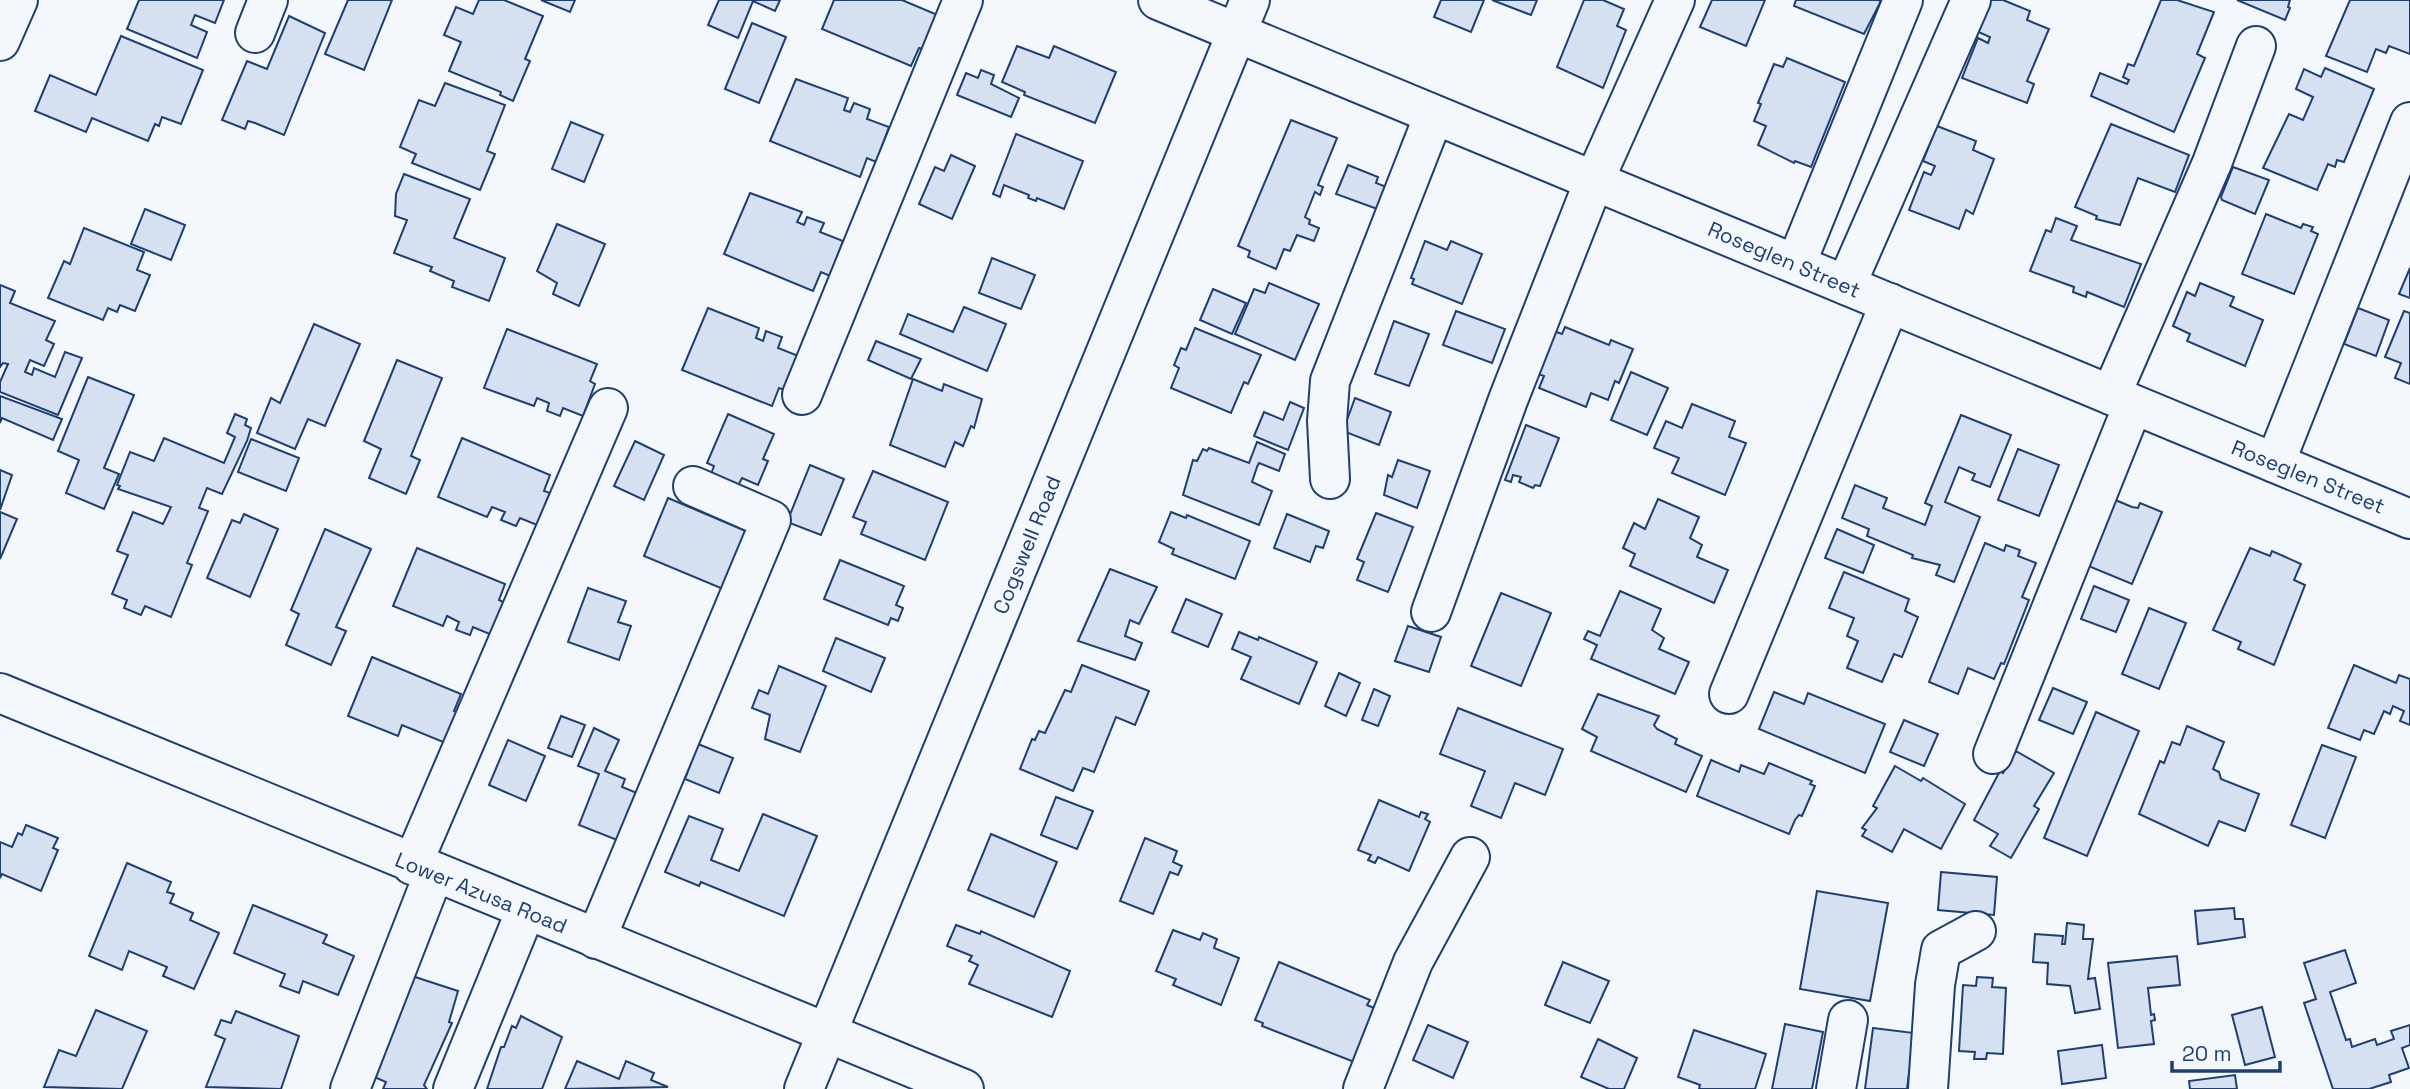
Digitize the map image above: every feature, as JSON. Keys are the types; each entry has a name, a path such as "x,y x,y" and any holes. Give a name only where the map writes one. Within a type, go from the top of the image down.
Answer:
{"street":[{"path":"0,41 18,0"},
{"path":"802,395 962,0"},
{"name":"Roseglen Street","path":"1158,0 1244,16 1434,115 2410,519"},
{"path":"1431,612 1508,400 1594,181 1675,0"},
{"path":"1796,264 1903,0"},
{"path":"1846,285 1971,0"},
{"name":"Cogswell Road","path":"804,1089 1244,16"},
{"path":"1993,754 2122,400 2256,46"},
{"path":"1330,479 1330,382 1434,115"},
{"path":"2275,463 2410,122"},
{"path":"1729,694 1889,303"},
{"path":"350,1089 423,869 608,408"},
{"path":"596,939 771,520 693,486"},
{"name":"Lower Azusa Road","path":"0,693 964,1089"},
{"path":"1363,1089 1413,962 1470,857"},
{"path":"453,1089 526,910"},
{"path":"1928,1089 1935,985 1941,950 1976,931"},
{"path":"1836,1089 1848,1020"}],"building":[{"path":"139,0 224,0 215,23 195,15 191,25 207,32 197,58 127,29"},
{"path":"348,0 392,0 364,70 325,54"},
{"path":"479,0 504,0 543,16 525,59 530,61 513,101 500,95 501,92 449,71 461,42 444,35 456,7 473,14"},
{"path":"541,0 575,0 570,12"},
{"path":"719,0 780,0 775,11 753,1 738,38 708,25"},
{"path":"834,0 902,0 940,16 926,50 919,48 911,66 822,29"},
{"path":"1441,0 1484,0 1471,32 1434,17"},
{"path":"1492,0 1537,0 1531,15"},
{"path":"1584,0 1603,0 1624,9 1617,26 1626,30 1603,88 1557,67"},
{"path":"1712,0 1765,0 1746,46 1700,27"},
{"path":"1796,0 1881,1 1864,34 1794,6"},
{"path":"1989,0 2003,0 2030,11 2027,20 2049,29 2027,81 2034,84 2027,103 1962,78 1978,38 1988,43 1990,37 1976,31"},
{"path":"2161,0 2177,0 2214,12 2197,54 2205,58 2174,132 2091,96 2100,73 2127,84 2129,80 2123,77 2128,64 2134,66"},
{"path":"2237,0 2290,0 2290,8 2285,20"},
{"path":"2350,0 2410,0 2410,54 2389,46 2386,53 2376,49 2367,72 2326,56"},
{"path":"289,16 325,33 284,135 248,121 245,129 222,120 247,61 267,69"},
{"path":"752,23 786,37 759,103 725,89"},
{"path":"121,36 203,70 181,124 162,117 159,126 155,124 148,141 92,118 86,132 35,111 50,75 96,95"},
{"path":"1017,46 1049,58 1054,46 1116,72 1095,123 1024,95 1025,92 1002,82"},
{"path":"1787,58 1845,82 1811,167 1795,161 1794,163 1758,145 1766,126 1754,121 1761,104 1758,103 1774,64 1783,67"},
{"path":"2325,68 2374,89 2344,162 2337,160 2335,167 2328,164 2317,190 2263,168 2289,114 2303,120 2313,97 2296,89 2304,69 2321,77"},
{"path":"981,70 994,75 991,84 1019,98 1011,117 957,95 966,73 978,78"},
{"path":"796,79 848,98 844,110 850,112 854,103 870,109 867,119 889,127 876,162 867,158 860,177 770,141"},
{"path":"445,83 505,105 487,151 495,154 480,190 412,163 416,154 400,147 419,100 435,106"},
{"path":"1291,120 1337,138 1318,185 1323,187 1320,195 1315,192 1305,217 1310,220 1309,224 1319,228 1314,241 1297,235 1290,251 1284,249 1276,269 1248,257 1250,251 1238,246"},
{"path":"571,122 603,135 584,182 552,169"},
{"path":"2111,124 2189,155 2175,192 2138,178 2120,225 2096,219 2097,216 2075,207"},
{"path":"1937,126 1976,141 1973,150 1994,159 1973,214 1966,210 1959,229 1909,210 1924,172 1931,175 1935,166 1923,161"},
{"path":"1016,134 1083,161 1064,209 1037,198 1036,201 1028,198 1029,195 1004,185 1000,197 993,194"},
{"path":"951,155 975,166 952,219 919,204 935,167 944,171"},
{"path":"1348,165 1378,177 1376,183 1389,188 1380,210 1336,194"},
{"path":"2233,167 2269,180 2255,214 2222,200"},
{"path":"404,174 470,199 454,238 505,258 489,301 452,287 454,281 430,271 432,267 394,253 407,220 395,216 396,194"},
{"path":"750,193 802,212 797,222 804,225 807,217 824,223 820,232 843,241 830,276 821,272 813,291 724,254"},
{"path":"145,209 185,225 171,260 131,244"},
{"path":"2266,214 2301,228 2303,224 2313,227 2311,231 2318,234 2294,294 2242,274"},
{"path":"2056,218 2077,226 2071,240 2141,264 2124,307 2087,292 2086,297 2073,292 2074,287 2030,271 2046,230 2051,232"},
{"path":"557,224 605,244 579,306 553,294 557,283 537,271"},
{"path":"84,228 144,252 137,270 150,275 135,311 120,305 117,312 108,308 103,320 48,298 64,261 70,264"},
{"path":"1425,241 1447,250 1451,241 1482,254 1462,304 1412,284 1414,279 1411,278"},
{"path":"992,258 1035,275 1021,309 979,293"},
{"path":"2410,268 2410,298 2399,294"},
{"path":"1269,283 1319,304 1295,360 1235,334 1254,289 1265,293"},
{"path":"2200,283 2234,297 2230,306 2263,320 2245,366 2187,341 2190,334 2173,326 2187,292 2195,296"},
{"path":"0,285 15,291 10,303 55,321 46,340 54,344 44,366 30,360 25,372 32,375 34,368 55,377 65,352 82,358 58,415 0,392 0,382 8,364 3,363 0,367"},
{"path":"1213,289 1246,303 1232,334 1200,320"},
{"path":"964,307 1006,324 987,371 900,334 908,314 953,332"},
{"path":"708,308 759,328 756,338 763,341 766,331 782,337 778,348 801,357 788,391 779,388 772,406 682,370"},
{"path":"2358,308 2389,320 2376,356 2344,344"},
{"path":"1456,311 1505,329 1492,363 1443,345"},
{"path":"2404,311 2410,313 2410,384 2395,378 2401,363 2385,357"},
{"path":"1394,321 1429,334 1409,386 1375,374"},
{"path":"314,324 360,344 325,426 308,419 295,449 257,433 271,398 280,403"},
{"path":"1565,327 1609,345 1611,340 1633,349 1619,383 1615,381 1608,400 1591,393 1586,407 1539,388 1544,376 1533,372 1551,330 1562,334"},
{"path":"1195,328 1261,355 1248,384 1244,382 1231,413 1171,388 1179,368 1174,365 1181,348 1186,350"},
{"path":"507,329 597,364 590,381 595,384 583,416 563,408 560,416 547,411 549,403 537,398 534,406 484,388"},
{"path":"876,341 921,359 911,379 868,360"},
{"path":"397,360 442,378 411,456 420,460 406,494 369,478 381,449 364,441"},
{"path":"1631,372 1668,388 1647,435 1611,420"},
{"path":"88,377 134,395 104,468 119,474 104,509 66,493 79,460 58,451"},
{"path":"913,379 942,391 944,384 982,399 974,428 971,426 963,446 955,442 945,467 890,445"},
{"path":"0,396 62,419 53,440 2,418 0,423"},
{"path":"1355,398 1391,412 1379,445 1343,431"},
{"path":"1290,402 1304,408 1288,450 1254,436 1264,412 1283,420"},
{"path":"1692,404 1735,421 1729,437 1746,443 1725,495 1672,473 1679,458 1654,448 1666,421 1682,428"},
{"path":"235,414 247,419 245,425 251,428 247,441 222,494 207,488 199,508 208,511 187,563 192,565 171,617 145,606 141,615 124,608 127,600 112,594 128,555 117,551 133,512 163,524 171,507 118,489 120,486 117,485 130,452 154,461 164,438 224,463 235,437 227,433"},
{"path":"728,414 774,434 763,459 768,461 758,485 742,478 738,486 711,474 714,466 707,463"},
{"path":"1961,415 2011,435 1990,487 1972,480 1975,474 1959,467 1945,502 1980,517 1954,582 1936,575 1940,565 1912,558 1913,555 1867,536 1869,529 1842,518 1855,485 1887,498 1883,508 1925,525 1932,506 1925,503"},
{"path":"1526,425 1559,438 1540,486 1535,485 1533,488 1519,482 1521,477 1513,475 1511,482 1505,480"},
{"path":"462,438 550,475 544,491 550,493 537,525 520,518 516,526 501,520 505,512 492,507 487,517 438,497"},
{"path":"251,439 299,458 286,491 238,472"},
{"path":"635,441 664,455 644,500 614,486"},
{"path":"1257,442 1285,454 1279,471 1259,463 1257,467 1252,482 1272,491 1259,525 1183,495 1193,460 1197,461 1203,449 1207,451 1209,448 1249,463"},
{"path":"2018,449 2059,465 2039,516 1998,500"},
{"path":"1398,460 1430,471 1417,508 1384,495 1388,475 1392,477"},
{"path":"810,465 844,479 821,535 787,522"},
{"path":"0,470 12,475 0,510"},
{"path":"873,471 948,502 925,560 861,534 866,522 853,517"},
{"path":"668,498 760,537 735,594 644,556"},
{"path":"1658,499 1699,517 1690,538 1702,545 1697,557 1728,570 1714,603 1630,566 1635,554 1623,548 1634,523 1645,529"},
{"path":"2113,499 2138,508 2140,503 2162,512 2132,584 2086,565"},
{"path":"0,512 17,519 0,559"},
{"path":"1171,512 1186,518 1187,515 1250,541 1235,579 1172,554 1174,549 1159,542"},
{"path":"1376,513 1413,527 1388,592 1357,580 1364,562 1357,559"},
{"path":"244,514 278,529 250,597 207,578 232,520 240,523"},
{"path":"1287,514 1329,531 1323,548 1316,546 1310,562 1274,548"},
{"path":"325,529 371,549 336,627 346,631 331,665 286,645 299,614 291,610"},
{"path":"1837,529 1874,545 1863,573 1825,558"},
{"path":"1985,543 2004,551 2006,545 2020,550 2018,556 2036,563 2022,597 2029,600 2004,664 2001,663 1994,679 1968,668 1958,694 1929,682"},
{"path":"417,548 505,584 499,600 505,603 492,635 473,627 470,635 456,630 459,622 447,616 443,626 393,606"},
{"path":"2250,548 2270,556 2272,551 2301,564 2294,580 2305,585 2274,665 2238,649 2241,642 2213,630"},
{"path":"840,560 904,586 896,605 903,608 898,621 891,618 888,625 824,599"},
{"path":"1110,569 1157,587 1139,624 1130,620 1125,636 1142,643 1135,660 1078,641"},
{"path":"1844,572 1909,599 1905,611 1918,617 1902,657 1894,654 1882,682 1847,668 1858,641 1847,636 1854,618 1829,608"},
{"path":"2094,586 2129,600 2116,632 2081,619"},
{"path":"588,588 626,601 618,622 631,626 619,660 568,642"},
{"path":"1620,591 1661,609 1652,630 1664,638 1659,649 1689,662 1675,694 1591,659 1597,645 1584,639 1588,631 1600,636"},
{"path":"1501,593 1551,613 1521,686 1471,666"},
{"path":"1186,599 1222,614 1208,647 1172,632"},
{"path":"2149,608 2186,623 2159,689 2122,674"},
{"path":"1408,626 1441,637 1429,672 1395,661"},
{"path":"1239,632 1258,640 1259,637 1317,662 1299,704 1241,679 1251,657 1232,649"},
{"path":"836,638 885,658 871,692 823,671"},
{"path":"372,657 461,694 454,711 461,714 448,744 402,725 398,736 348,716"},
{"path":"1082,665 1149,691 1135,725 1116,717 1094,772 1083,768 1073,791 1020,769 1032,739 1035,740 1039,731 1045,733 1065,690 1071,692"},
{"path":"2354,665 2396,683 2399,675 2410,679 2410,725 2400,721 2404,711 2393,706 2390,714 2384,711 2374,734 2364,730 2360,740 2328,728"},
{"path":"779,666 826,686 800,752 765,739 770,715 752,708 759,690 768,694"},
{"path":"1339,673 1360,683 1346,716 1325,706"},
{"path":"2053,688 2087,702 2073,734 2039,720"},
{"path":"1374,689 1390,696 1378,726 1362,720"},
{"path":"1774,692 1804,704 1808,693 1885,724 1865,773 1759,729"},
{"path":"1598,694 1659,716 1654,725 1657,729 1677,739 1675,744 1702,756 1686,792 1591,751 1597,737 1582,729"},
{"path":"1458,708 1563,749 1545,795 1515,783 1501,818 1471,806 1485,771 1440,754"},
{"path":"2096,712 2139,731 2087,856 2044,838"},
{"path":"561,716 585,725 572,757 548,748"},
{"path":"1904,720 1938,734 1924,766 1890,752"},
{"path":"2187,726 2224,742 2213,769 2219,772 2221,779 2259,794 2245,831 2219,821 2208,846 2139,814 2160,761 2164,763 2172,742 2180,745"},
{"path":"594,728 619,740 605,771 625,779 622,787 637,793 617,840 579,825 599,774 578,766"},
{"path":"508,740 545,756 526,801 489,785"},
{"path":"698,744 733,758 719,793 685,779"},
{"path":"2322,745 2356,757 2325,838 2291,825"},
{"path":"2016,751 2054,773 2034,806 2039,809 2011,858 1990,846 1998,834 1974,820 2000,771 2003,773"},
{"path":"1711,760 1739,772 1741,765 1764,774 1769,763 1812,781 1810,784 1815,786 1802,816 1799,815 1795,820 1789,834 1697,796"},
{"path":"1895,766 1921,781 1923,778 1965,804 1941,849 1904,829 1892,852 1862,836 1866,830 1862,828 1877,808 1873,806"},
{"path":"1056,797 1093,811 1077,849 1041,835"},
{"path":"1379,800 1419,817 1421,812 1428,814 1425,819 1430,822 1409,871 1378,857 1375,863 1368,860 1371,855 1358,850"},
{"path":"763,814 817,836 784,916 701,882 699,886 665,872 689,816 723,829 711,860 739,871"},
{"path":"26,825 58,838 53,848 58,850 41,891 2,874 0,878 0,842 12,847 18,833 22,835"},
{"path":"991,834 1057,862 1034,917 968,890"},
{"path":"1145,838 1177,851 1173,862 1182,866 1178,875 1170,872 1153,914 1120,901"},
{"path":"127,863 171,882 167,892 174,894 170,903 193,913 190,920 219,933 194,989 163,976 167,967 129,951 122,970 89,956"},
{"path":"1941,872 1997,877 1994,915 1938,910"},
{"path":"1817,891 1888,903 1870,1001 1800,989"},
{"path":"253,905 327,935 323,943 354,956 338,995 303,981 299,993 280,986 285,974 234,953"},
{"path":"2234,908 2235,919 2243,919 2245,937 2198,944 2195,911"},
{"path":"2067,923 2084,925 2083,939 2093,939 2088,979 2095,978 2100,1009 2075,1013 2070,986 2047,984 2048,963 2033,962 2035,934 2063,936 2062,944 2065,944"},
{"path":"956,925 980,934 981,931 1070,971 1052,1017 969,984 978,965 969,961 972,956 947,946"},
{"path":"1173,930 1200,940 1203,933 1217,939 1214,948 1239,958 1221,1005 1173,985 1176,979 1156,971"},
{"path":"2345,950 2356,983 2330,992 2346,1040 2350,1039 2352,1047 2375,1039 2377,1045 2394,1039 2391,1031 2410,1025 2410,1045 2402,1048 2409,1068 2389,1075 2391,1082 2369,1089 2333,1089 2304,1003 2316,999 2304,963"},
{"path":"2177,956 2180,985 2148,988 2151,1015 2154,1014 2155,1020 2151,1021 2154,1044 2118,1048 2108,963"},
{"path":"1279,962 1370,1000 1367,1005 1385,1013 1362,1065 1262,1026 1263,1023 1255,1020"},
{"path":"1563,962 1609,981 1590,1023 1545,1005"},
{"path":"412,976 458,991 449,1022 452,1023 424,1085 427,1089 383,1089 386,1082 372,1076"},
{"path":"1977,977 1993,978 1992,987 2006,988 2003,1054 1987,1053 1986,1059 1974,1059 1975,1052 1959,1051 1963,985 1976,986"},
{"path":"2262,1007 2275,1057 2245,1065 2232,1015"},
{"path":"96,1010 147,1031 122,1089 44,1087 59,1050 76,1056"},
{"path":"236,1011 299,1036 281,1089 206,1087 225,1039 215,1035 221,1020 231,1023"},
{"path":"521,1016 562,1037 542,1089 487,1089 501,1047 504,1047 512,1026 516,1028"},
{"path":"1785,1024 1823,1032 1812,1089 1772,1089"},
{"path":"1428,1025 1468,1042 1453,1078 1413,1060"},
{"path":"1873,1028 1914,1033 1907,1089 1865,1089"},
{"path":"1694,1030 1766,1054 1755,1089 1699,1089 1700,1085 1678,1077"},
{"path":"1598,1039 1637,1058 1624,1089 1609,1089 1581,1077"},
{"path":"2102,1045 2106,1078 2062,1084 2058,1051"},
{"path":"577,1061 619,1079 626,1061 654,1073 651,1080 668,1087 565,1089"},
{"path":"2235,1075 2237,1089 2190,1089 2189,1081"}]}
